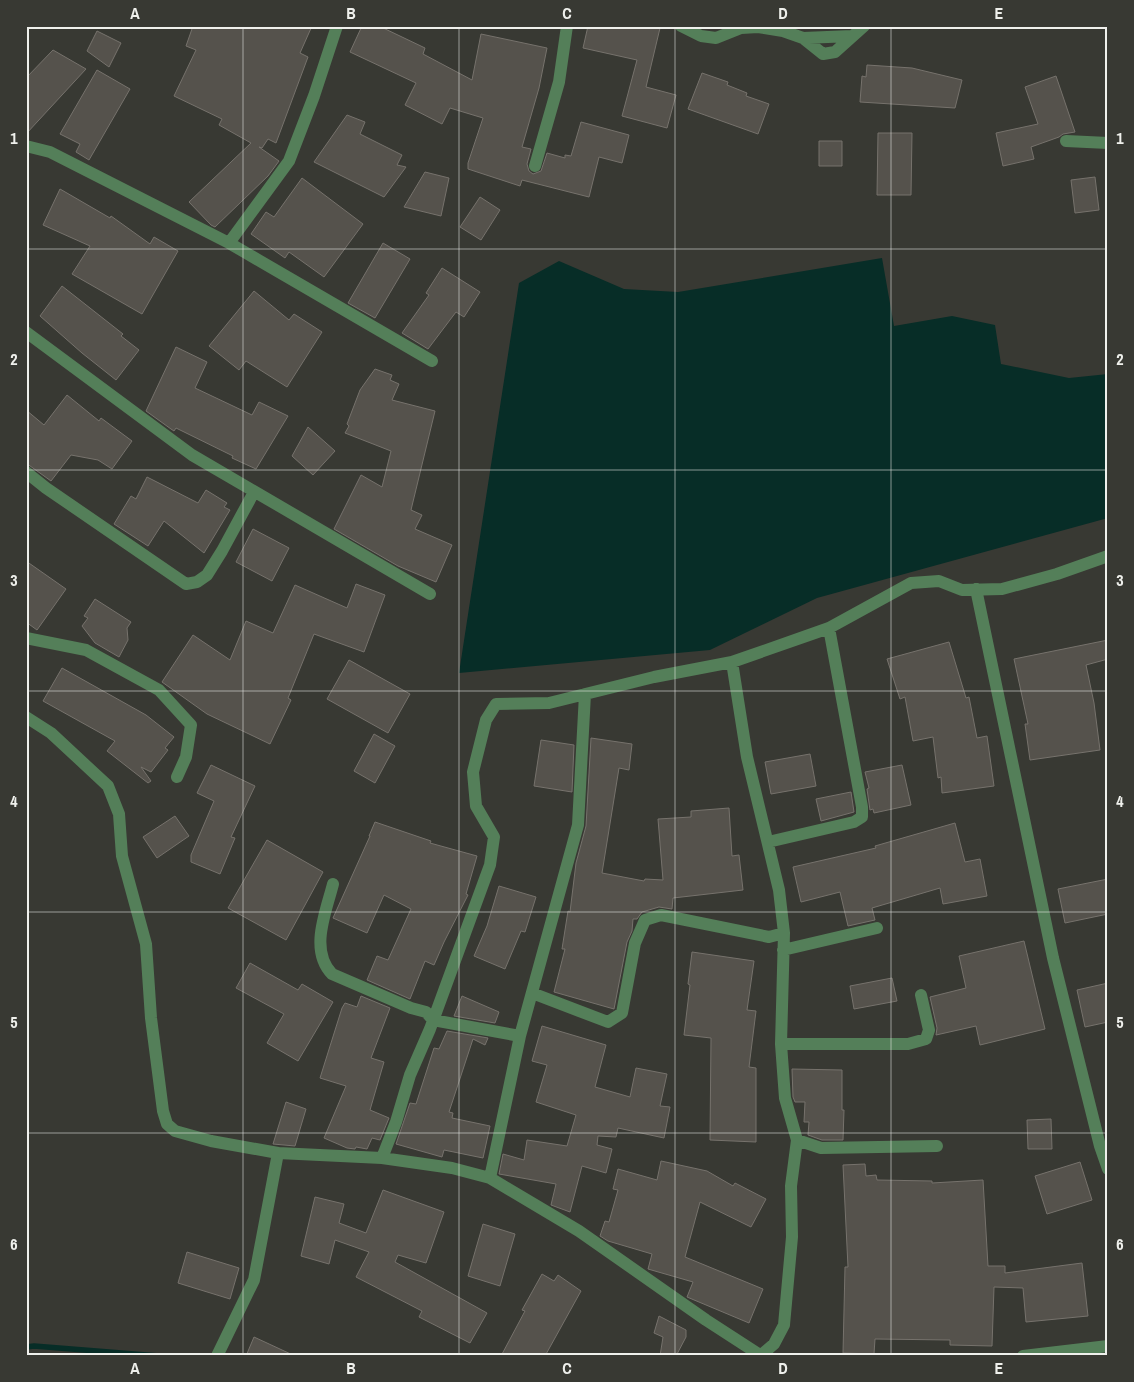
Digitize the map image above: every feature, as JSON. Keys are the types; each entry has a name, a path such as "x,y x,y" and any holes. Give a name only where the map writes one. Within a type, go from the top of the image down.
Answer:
{"street":[{"path":"229,243 288,161 314,96 337,26"},
{"path":"535,166 559,82 567,26"},
{"path":"680,26 702,36 716,38 741,28 758,27 783,31 803,38 852,36 864,26"},
{"path":"1066,141 1108,143"},
{"path":"26,146 50,152 229,243 432,361"},
{"path":"26,332 192,455 430,594"},
{"path":"26,472 46,488 186,584 197,582 207,574 222,551 254,492"},
{"path":"382,1158 396,1122 410,1075 433,1020 490,864 494,837 476,806 473,772 486,720 496,704 549,703 654,677 732,662 828,628 911,583 939,581 962,590 1002,589 1057,574 1108,556"},
{"path":"976,590 1053,958 1100,1146 1108,1169"},
{"path":"768,842 854,822 862,817 862,807 828,628"},
{"path":"26,638 86,650 159,690 191,725 186,757 177,777"},
{"path":"732,662 747,757 779,890 784,933 781,1044 785,1098 796,1140 791,1186 792,1237 784,1325 774,1344 760,1356"},
{"path":"490,1178 520,1036 578,825 585,694"},
{"path":"26,717 51,733 108,786 119,814 122,856 146,944 150,1018 162,1111 167,1124 175,1131 212,1142 278,1153 382,1158 452,1168 490,1178 579,1231 760,1356 768,1356"},
{"path":"333,884 320,939 325,967 332,974 411,1008 426,1012 433,1020 520,1036"},
{"path":"532,993 608,1022 622,1013 636,943 645,920 662,915 769,937 784,933"},
{"path":"783,950 878,928"},
{"path":"781,1044 908,1044 926,1039 929,1030 921,995"},
{"path":"796,1140 821,1148 937,1146"},
{"path":"217,1356 254,1280 278,1153"},
{"path":"1023,1356 1085,1352 1108,1346"}],"water":[{"path":"882,258 894,326 952,316 995,325 1001,364 1069,378 1108,374 1108,518 817,598 710,650 459,673 519,283 559,261 624,289 678,292"}],"building":[{"path":"193,26 312,26 300,53 308,57 276,143 268,139 262,148 259,147 279,161 268,176 215,227 189,202 251,143 219,125 222,119 174,96 196,50 186,46"},
{"path":"362,26 379,26 425,48 423,54 472,80 481,34 547,48 539,88 522,147 531,149 527,164 529,171 533,174 541,171 547,153 565,158 565,155 571,156 581,122 629,135 622,163 599,157 589,197 522,180 520,186 468,169 468,163 483,118 450,108 442,124 405,105 416,83 350,52"},
{"path":"588,26 637,26 646,28 647,26 654,26 660,28 646,87 676,95 667,128 622,116 637,60 583,48"},
{"path":"97,31 121,43 109,67 87,51"},
{"path":"53,50 86,69 26,134 26,78"},
{"path":"867,65 912,68 962,80 955,108 860,102 862,76 866,77"},
{"path":"97,70 130,89 89,160 76,152 80,144 60,134"},
{"path":"702,73 728,82 727,85 747,93 746,96 769,104 758,134 688,109"},
{"path":"1056,76 1075,132 1063,134 1031,147 1034,159 1003,166 996,133 1038,124 1025,87"},
{"path":"347,115 365,122 360,134 402,155 397,165 406,167 384,197 314,162"},
{"path":"878,133 912,133 911,195 877,195"},
{"path":"819,141 842,141 842,166 819,166"},
{"path":"425,172 449,178 441,216 404,207"},
{"path":"1095,177 1099,210 1075,213 1071,180"},
{"path":"302,178 363,224 324,277 289,252 285,258 251,234 266,212 274,217"},
{"path":"60,189 110,218 111,216 150,244 154,237 178,251 142,314 72,274 90,246 43,225"},
{"path":"480,197 500,210 481,240 460,227"},
{"path":"383,243 410,259 375,318 348,303"},
{"path":"442,268 480,292 464,317 456,312 428,349 402,333 429,295 426,293"},
{"path":"62,286 123,334 121,336 139,350 116,380 40,316"},
{"path":"254,291 289,320 294,314 322,332 287,387 246,361 239,370 209,346"},
{"path":"176,347 207,362 195,388 252,415 259,402 288,416 256,469 176,428 174,431 146,411"},
{"path":"375,369 392,375 390,380 399,384 392,400 435,411 411,510 422,515 415,529 452,545 436,582 398,566 334,529 361,475 382,487 391,451 345,433 360,390"},
{"path":"67,395 99,421 101,418 132,441 112,469 98,460 71,455 51,481 26,463 26,410 44,425"},
{"path":"308,427 335,451 313,475 292,456"},
{"path":"147,477 198,503 206,490 227,503 224,507 230,510 204,553 164,521 148,546 114,524 131,496 136,499"},
{"path":"253,529 289,548 272,581 236,562"},
{"path":"26,561 66,589 37,630 26,622"},
{"path":"356,584 385,595 364,652 314,634 288,698 291,700 270,744 207,714 162,682 193,635 230,660 246,621 273,633 295,585 347,608"},
{"path":"95,599 131,622 127,628 128,640 119,657 95,643 82,626 88,618 84,616"},
{"path":"1108,640 1108,659 1086,665 1094,703 1100,750 1030,760 1025,724 1028,724 1014,659"},
{"path":"949,642 966,698 969,697 977,738 987,736 994,786 942,793 941,777 938,778 933,737 913,741 905,697 900,699 887,659"},
{"path":"349,660 410,694 388,733 327,699"},
{"path":"62,668 146,715 174,737 165,748 168,750 151,772 141,767 151,781 148,783 107,751 115,741 43,701"},
{"path":"374,734 395,746 375,783 354,771"},
{"path":"591,738 632,744 629,770 619,768 602,873 644,881 645,879 663,880 658,819 691,817 691,811 729,808 732,856 739,855 743,890 673,898 672,909 659,907 642,912 637,919 633,919 632,931 627,942 614,1009 554,992 565,949 562,949 568,911 570,912 576,863 586,826"},
{"path":"541,740 574,745 572,792 534,786"},
{"path":"810,754 816,786 771,794 765,762"},
{"path":"211,765 255,786 231,837 235,838 220,874 191,862 191,855 214,801 197,793"},
{"path":"902,765 911,805 874,813 873,809 870,810 867,789 869,788 865,772"},
{"path":"851,792 854,812 821,821 816,799"},
{"path":"175,816 189,836 157,858 143,837"},
{"path":"375,822 431,841 430,843 477,856 466,894 468,895 434,965 425,961 410,999 367,980 377,956 388,960 411,909 384,895 367,933 333,918"},
{"path":"955,823 965,862 980,859 987,896 943,904 940,888 872,908 875,920 848,926 840,892 801,902 793,867 876,848 875,846"},
{"path":"267,840 323,872 286,940 228,908"},
{"path":"1108,879 1108,914 1065,923 1058,889"},
{"path":"499,886 536,897 525,932 521,931 505,969 474,956 487,926"},
{"path":"1024,941 1045,1029 980,1045 976,1026 936,1035 937,1028 930,997 966,988 959,956"},
{"path":"692,952 754,961 747,1010 756,1011 749,1067 756,1068 756,1142 710,1140 711,1038 684,1035"},
{"path":"250,963 298,990 302,984 333,1002 298,1061 267,1043 284,1014 236,988"},
{"path":"892,978 897,1001 854,1009 850,986"},
{"path":"1108,983 1108,1022 1085,1027 1077,990"},
{"path":"361,996 390,1008 371,1058 384,1062 370,1110 389,1118 380,1140 372,1138 367,1149 356,1147 355,1149 347,1148 324,1138 346,1086 320,1078 342,1008 345,1003 357,1007"},
{"path":"462,996 499,1012 495,1023 454,1016"},
{"path":"542,1026 606,1045 595,1087 630,1097 636,1068 667,1074 660,1106 670,1107 664,1138 618,1128 616,1137 598,1136 597,1145 612,1149 606,1173 582,1166 570,1212 551,1205 556,1184 499,1174 503,1154 524,1160 527,1140 567,1146 576,1115 536,1102 547,1065 532,1061"},
{"path":"447,1031 488,1038 485,1045 473,1039 449,1112 453,1113 452,1118 490,1126 483,1158 444,1150 442,1157 396,1144 410,1103 416,1104 434,1048 439,1049"},
{"path":"792,1069 842,1070 843,1140 822,1140 808,1135 809,1122 804,1122 805,1102 795,1102 793,1097"},
{"path":"286,1102 306,1109 295,1146 273,1144"},
{"path":"1051,1119 1052,1149 1028,1149 1027,1120"},
{"path":"661,1161 707,1171 733,1186 735,1183 766,1199 751,1227 700,1202 685,1257 763,1289 749,1323 687,1297 693,1282 648,1269 652,1254 608,1241 600,1236 605,1221 609,1222 618,1190 613,1189 618,1169 657,1180"},
{"path":"1080,1162 1092,1200 1047,1214 1035,1176"},
{"path":"865,1164 866,1176 876,1175 877,1180 932,1181 932,1183 983,1180 988,1266 1005,1266 1005,1273 1082,1263 1088,1316 1026,1322 1023,1288 994,1287 992,1346 950,1345 950,1340 875,1339 874,1354 843,1353 845,1267 848,1267 843,1165"},
{"path":"383,1190 444,1212 426,1263 398,1255 395,1262 487,1313 470,1343 419,1317 422,1311 356,1277 369,1252 335,1240 329,1264 301,1256 315,1197 344,1204 339,1223 366,1233"},
{"path":"483,1224 515,1234 500,1286 468,1276"},
{"path":"187,1252 239,1268 230,1299 178,1283"},
{"path":"542,1274 554,1281 558,1275 581,1291 545,1356 501,1356 525,1311 522,1310"},
{"path":"659,1316 686,1330 686,1337 676,1356 660,1356 663,1337 654,1333"},
{"path":"254,1337 295,1356 246,1356"}],"waterway":[{"path":"26,1347 34,1346 159,1356"}]}
